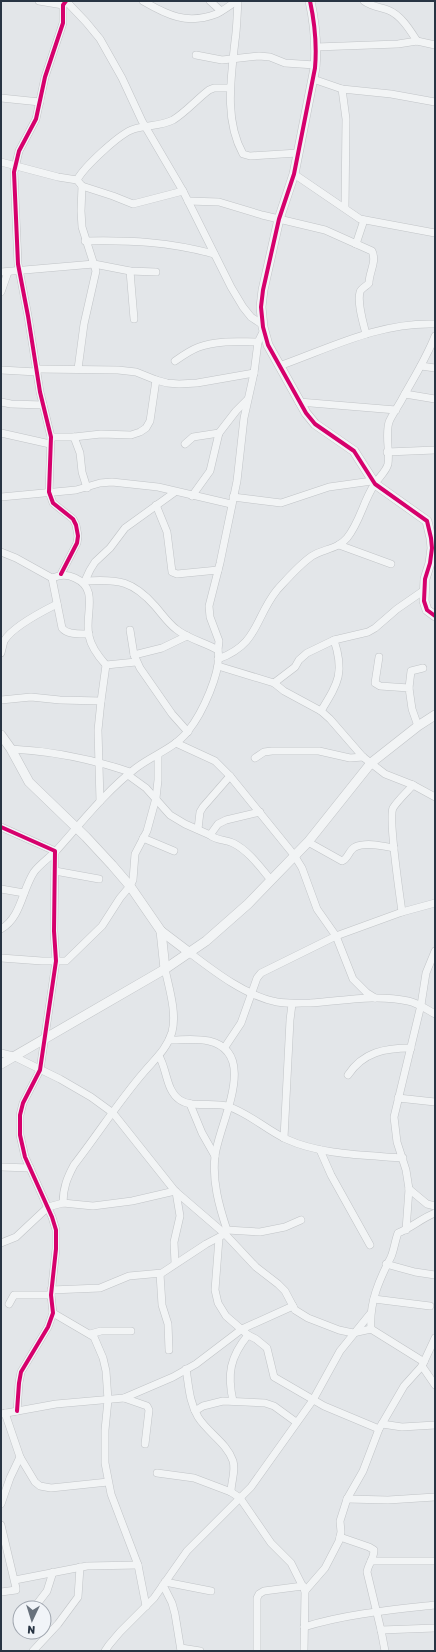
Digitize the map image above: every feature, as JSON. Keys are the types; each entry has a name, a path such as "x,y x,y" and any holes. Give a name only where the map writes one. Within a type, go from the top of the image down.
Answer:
{"street":[{"path":"39,1 65,2 86,22 100,39 122,78 145,127 188,201 214,254 243,307 251,317 263,327"},
{"path":"143,1 177,18 191,19 205,17 221,11 235,2"},
{"path":"210,1 221,11"},
{"path":"310,1 315,22 316,47 313,79 294,174 280,219 263,290 261,308 263,327 268,345 279,366 299,402 315,424 354,451 373,482 431,521 432,563 423,591 427,610 435,616"},
{"path":"364,1 370,6 390,10 398,16 411,31 417,41"},
{"path":"52,578 61,574 77,543 78,536 73,519 53,503 48,492 51,440 43,405 19,271 14,166 19,152 36,119 44,77 63,23 65,2"},
{"path":"235,2 233,58 230,88 234,126 239,147 243,154 250,156 298,153"},
{"path":"316,47 398,44 417,41 435,45"},
{"path":"196,55 219,59 259,56 270,57 285,64 315,65"},
{"path":"313,79 342,89 390,94 435,102"},
{"path":"76,180 82,171 119,138 131,130 164,123 174,119 209,90 214,88 230,88"},
{"path":"342,89 346,119 345,208"},
{"path":"1,98 40,102"},
{"path":"1,163 76,180 82,186 133,204 182,191"},
{"path":"294,174 364,220 435,233"},
{"path":"78,369 84,324 96,271 85,241 81,211 82,186"},
{"path":"188,201 219,202 325,230 372,251 374,255 374,263 370,272 369,283 360,293 361,315 366,334"},
{"path":"356,244 364,220"},
{"path":"85,241 156,242 187,247 214,254"},
{"path":"1,292 4,272 94,264 130,271 156,272"},
{"path":"130,271 134,319"},
{"path":"279,366 344,341 395,326 421,323 435,324"},
{"path":"1,929 11,920 34,872 100,802 129,774 144,762 176,743 188,732 204,704 218,663 219,641 210,617 209,606 237,481 247,400 254,373 258,342 263,327"},
{"path":"218,663 242,646 252,634 269,600 299,566 322,550 339,545 347,538 356,524 373,482 388,465 387,452 389,426 404,394 421,366 435,336"},
{"path":"175,361 198,347 209,344 227,341 258,342"},
{"path":"421,366 435,368"},
{"path":"1,370 118,370 136,372 156,380 173,384 197,383 254,373"},
{"path":"1,433 51,440 100,434 131,435 140,432 146,428 150,421 156,380"},
{"path":"404,394 435,399"},
{"path":"192,496 210,471 219,433 236,411 247,400"},
{"path":"1,402 11,404 43,405"},
{"path":"299,402 396,410"},
{"path":"184,444 193,437 219,433"},
{"path":"74,437 80,453 82,472 87,488"},
{"path":"387,452 435,450"},
{"path":"1,497 87,488 100,483 112,482 158,487 192,496 232,501 281,503 329,487 373,482"},
{"path":"100,802 98,730 100,701 106,664 94,648 89,634 89,596 85,582 95,562 110,548 125,528 156,504 175,492"},
{"path":"156,504 167,532 172,572 177,574 218,570"},
{"path":"339,545 391,564"},
{"path":"1,552 16,558 52,578"},
{"path":"61,574 85,582 114,580 124,582 145,596 174,628 187,636 218,650"},
{"path":"52,578 64,631 89,634"},
{"path":"274,683 295,667 302,657 318,647 334,640 368,632 423,591"},
{"path":"1,653 5,640 9,634 32,618 57,604"},
{"path":"130,630 135,659 154,691 188,732"},
{"path":"106,664 135,659 187,636"},
{"path":"321,712 336,685 339,676 340,662 334,640"},
{"path":"378,657 375,680 377,685 409,688"},
{"path":"218,663 274,683 284,691 321,712 330,719 362,757 371,762 385,774 413,785 435,797"},
{"path":"418,726 412,709 409,688 411,671 423,668"},
{"path":"1,700 31,697 60,700 100,701"},
{"path":"1,1064 45,1037 165,969 206,941 248,904 308,842 371,762 435,715"},
{"path":"1,734 29,782 76,827 130,886 161,931 216,972 252,994 273,1001 292,1004 375,998 409,1001 435,1014"},
{"path":"176,743 215,761 230,776 294,855 302,868 317,909 336,936 353,979 367,993 375,998"},
{"path":"11,749 52,753 99,763 129,774 146,788 170,815 214,838 236,844 253,857 272,880"},
{"path":"255,758 264,752 272,750 319,751 350,758 362,757"},
{"path":"1,958 56,961 66,960 102,926 133,880 135,854 150,823 156,798 158,755"},
{"path":"198,829 200,812 203,807 230,776"},
{"path":"402,912 392,829 393,809 413,785"},
{"path":"210,835 218,824 226,820 260,812"},
{"path":"1,827 55,851"},
{"path":"143,838 174,851"},
{"path":"308,842 342,862 354,848 359,846 375,845 394,848"},
{"path":"17,1411 21,1372 48,1327 53,1313 51,1292 56,1249 56,1230 48,1207 25,1157 20,1135 20,1115 23,1103 40,1070 56,961 54,931 55,851"},
{"path":"55,871 99,879"},
{"path":"1,889 24,893"},
{"path":"225,1047 242,1023 257,978 261,973 336,936 402,912 435,903"},
{"path":"63,1203 63,1191 66,1180 74,1165 144,1072 159,1056 169,1040 172,1031 173,1015 165,969 161,931"},
{"path":"406,1230 409,1189 403,1158 397,1142 394,1117 421,1006 426,973 435,951"},
{"path":"284,1138 292,1004"},
{"path":"169,1040 206,1040 225,1047 232,1060 234,1082 215,1156 216,1189 224,1234 215,1290 217,1298 226,1316 266,1348 274,1378 296,1389 313,1400 381,1426 402,1427 435,1425"},
{"path":"348,1075 356,1063 371,1054 389,1049 411,1048"},
{"path":"1,1053 13,1056 60,1079 91,1096 113,1113 176,1192 224,1234 256,1267 285,1291 295,1310 308,1318 339,1330 353,1333 371,1329 424,1366 435,1369"},
{"path":"159,1056 163,1062 167,1078 174,1095 180,1100 190,1104 207,1103 228,1106 242,1112 284,1138 320,1150 403,1158"},
{"path":"398,1098 435,1102"},
{"path":"190,1104 202,1133 215,1156"},
{"path":"320,1150 331,1175 370,1245"},
{"path":"1,1167 30,1168"},
{"path":"409,1189 427,1204 435,1206"},
{"path":"1,1243 16,1237 48,1207 63,1203 93,1206 176,1192"},
{"path":"175,1263 174,1242 180,1216 176,1192"},
{"path":"371,1329 370,1314 374,1299 386,1264 391,1257 398,1233 435,1213"},
{"path":"9,1304 14,1295 100,1288 129,1276 160,1274 175,1263 224,1234 260,1232 284,1227 301,1220"},
{"path":"386,1264 415,1272 435,1275"},
{"path":"160,1274 162,1305 168,1324 169,1350"},
{"path":"374,1299 430,1306"},
{"path":"108,1482 45,1488 35,1482 20,1457 3,1413 56,1404 124,1398 173,1377 196,1364 242,1329 293,1306"},
{"path":"53,1313 94,1337 103,1358 106,1371 108,1400 104,1463 108,1482 138,1565 146,1606"},
{"path":"105,1651 154,1598 187,1551 240,1498 267,1465 313,1400 340,1351 353,1333 370,1314"},
{"path":"90,1334 101,1331 132,1331"},
{"path":"233,1401 230,1381 231,1364 236,1353 248,1335"},
{"path":"258,1651 257,1598 259,1594 264,1592 304,1589 325,1568 340,1537 340,1521 347,1499 363,1471 381,1426 404,1386 424,1366 435,1338"},
{"path":"424,1366 435,1385"},
{"path":"186,1369 189,1394 195,1411 206,1428 228,1452 232,1460 234,1469 231,1492"},
{"path":"124,1398 147,1406 149,1410 146,1444"},
{"path":"195,1411 214,1403 233,1401 265,1403 274,1406 296,1422"},
{"path":"1,1504 10,1478 20,1457"},
{"path":"157,1473 194,1478 231,1492 240,1498 271,1543 291,1563 304,1589 304,1651"},
{"path":"347,1499 388,1500 435,1497"},
{"path":"1,1525 15,1580 16,1590 1,1592"},
{"path":"340,1537 373,1549 374,1556 368,1566 367,1572 382,1630 385,1651"},
{"path":"371,1561 435,1561"},
{"path":"15,1580 80,1567 138,1565"},
{"path":"33,1651 58,1624 78,1596 80,1567"},
{"path":"40,1600 46,1591 53,1572"},
{"path":"164,1583 210,1591"},
{"path":"164,1583 172,1603 181,1650 200,1651"},
{"path":"304,1627 320,1622 377,1612 435,1605"},
{"path":"382,1630 435,1628"}],"cycle path":[{"path":"61,574 77,543 78,536 73,519 53,503 49,492 51,437 40,392 18,264 14,172 19,151 36,119 45,77 63,23 63,5 66,1"},
{"path":"310,1 315,34 315,68 294,174 279,219 263,290 261,307 263,327 268,345 306,413 315,424 354,451 375,484 427,521 432,548 430,563 425,579 424,601 427,610 435,616"},
{"path":"1,827 55,851 54,931 56,961 40,1070 23,1103 20,1115 20,1135 25,1157 52,1217 56,1230 56,1249 51,1295 53,1313 48,1327 21,1372 17,1411"}]}
